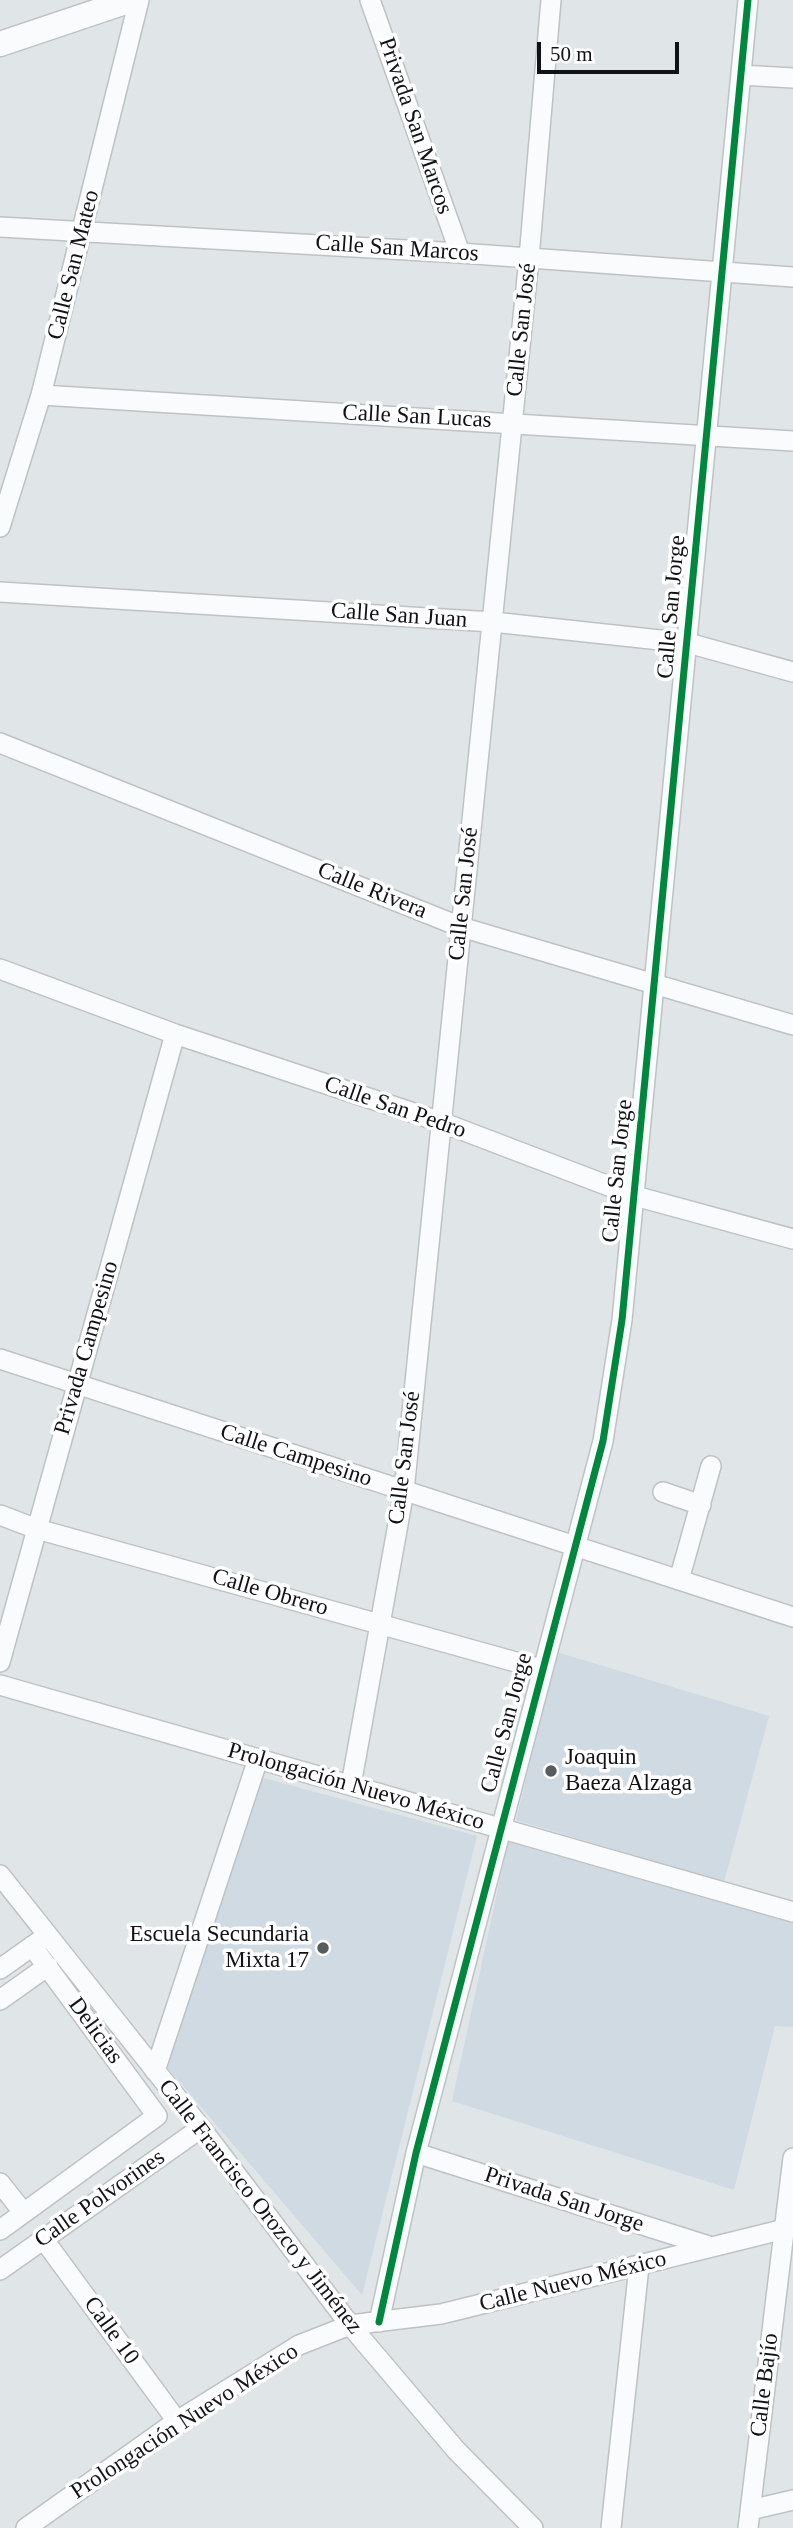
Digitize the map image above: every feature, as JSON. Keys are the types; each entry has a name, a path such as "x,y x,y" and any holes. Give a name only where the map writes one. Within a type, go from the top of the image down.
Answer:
{"main road":[{"path":"0,44 131,0"}],"street":[{"name":"Calle San Mateo","path":"0,527 41,396 139,0"},
{"name":"Privada San Marcos","path":"370,0 460,253"},
{"name":"Calle San José","path":"351,1785 378,1623 404,1491 529,258 551,0"},
{"name":"Calle San Jorge","path":"379,2322 416,2154 541,1669 603,1441 622,1320 635,1196 748,0"},
{"path":"741,75 793,78"},
{"name":"Calle San Marcos","path":"0,227 460,253 793,277"},
{"name":"Calle San Lucas","path":"41,396 512,422 793,441"},
{"name":"Calle San Juan","path":"0,592 493,622 688,643 793,672"},
{"name":"Calle Rivera","path":"0,743 461,927 656,982 793,1025"},
{"name":"Calle San Pedro","path":"0,969 174,1034 441,1122 635,1196 793,1239"},
{"name":"Privada Campesino","path":"0,1661 174,1034"},
{"name":"Calle Campesino","path":"0,1359 793,1617"},
{"path":"679,1580 711,1466"},
{"path":"663,1492 701,1505"},
{"name":"Calle Obrero","path":"0,1515 37,1529 541,1669"},
{"name":"Prolongación Nuevo México","path":"0,1685 793,1912"},
{"path":"155,2071 258,1759"},
{"name":"Calle Francisco Orozco y Jiménez","path":"0,1875 40,1941 155,2071 350,2325 456,2450 533,2528"},
{"path":"0,1969 40,1941"},
{"name":"Delicias","path":"40,1941 48,1966 157,2116"},
{"path":"0,2000 48,1966"},
{"name":"Calle Polvorines","path":"0,2230 157,2116"},
{"name":"Calle Polvorines","path":"0,2270 201,2128"},
{"name":"Privada San Jorge","path":"416,2154 712,2247"},
{"name":"Calle Bajío","path":"749,2519 789,2228 793,2158"},
{"path":"0,2183 23,2212"},
{"name":"Calle Nuevo México","path":"350,2325 441,2314 789,2228"},
{"name":"Calle 10","path":"44,2240 177,2421"},
{"path":"611,2528 639,2266"},
{"name":"Prolongación Nuevo México","path":"26,2528 177,2421 299,2345 350,2325"},
{"path":"749,2519 793,2500"}],"shaded area":[{"path":"557,1652 769,1716 724,1882 516,1820"},
{"name":"Escuela Secundaria Mixta 17","path":"256,1776 477,1836 362,2295 160,2059"},
{"path":"508,1842 793,1923 793,2027 775,2026 734,2190 452,2101"}],"cycle path":[{"path":"379,2322 416,2153 603,1441 622,1320 748,0"}],"place":[{"name":"Joaquin Baeza Alzaga","path":"551,1771"},
{"name":"Escuela Secundaria Mixta 17","path":"323,1948"}]}
